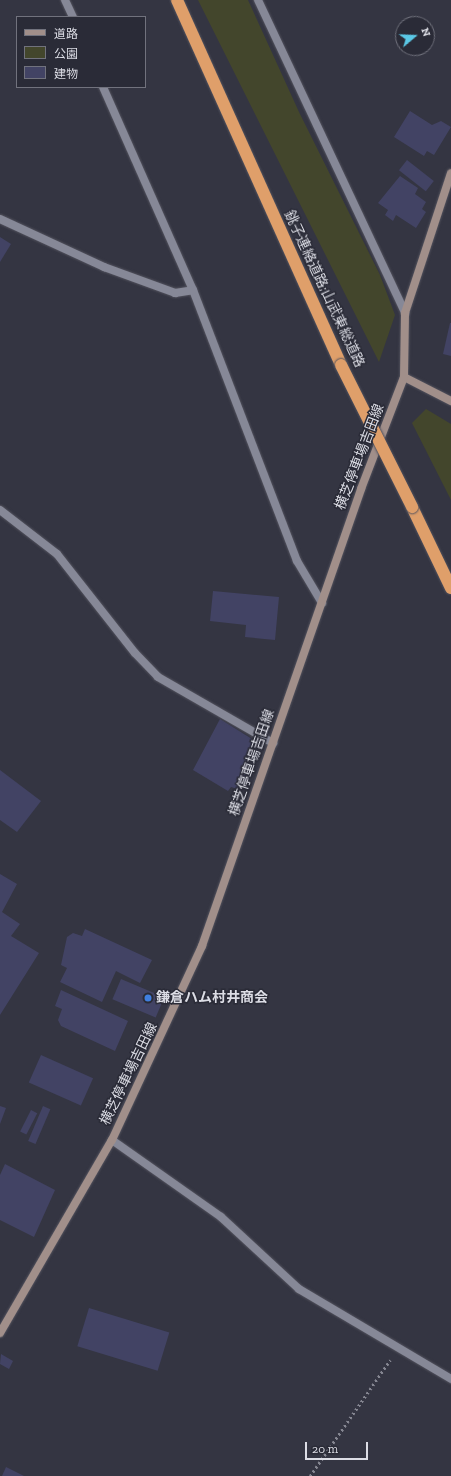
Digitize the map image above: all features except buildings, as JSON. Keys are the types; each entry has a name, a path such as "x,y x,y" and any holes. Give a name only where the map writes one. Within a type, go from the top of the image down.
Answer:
{"highway":[{"name":"銚子連絡道路;山武東総道路","path":"177,0 342,365 451,588"}],"main road":[{"name":"横芝停車場吉田線","path":"0,1333 112,1140 202,946 361,489 404,377 405,313 451,173"},
{"path":"404,377 451,401"}],"street":[{"path":"65,0 73,16"},
{"path":"258,0 405,313"},
{"path":"103,88 193,290 297,561 322,603"},
{"path":"0,218 104,267 175,293 193,290"},
{"path":"0,510 57,554 134,653 158,677 273,743"},
{"path":"112,1140 221,1217 299,1289 397,1349 451,1379"}],"path":[{"path":"310,1476 397,1349"}],"green space":[{"path":"198,0 248,0 299,112 380,275 395,315 379,362"},
{"path":"426,409 451,424 451,500 412,423"}],"place":[{"name":"鎌倉ハム村井商会","path":"148,998"}]}
